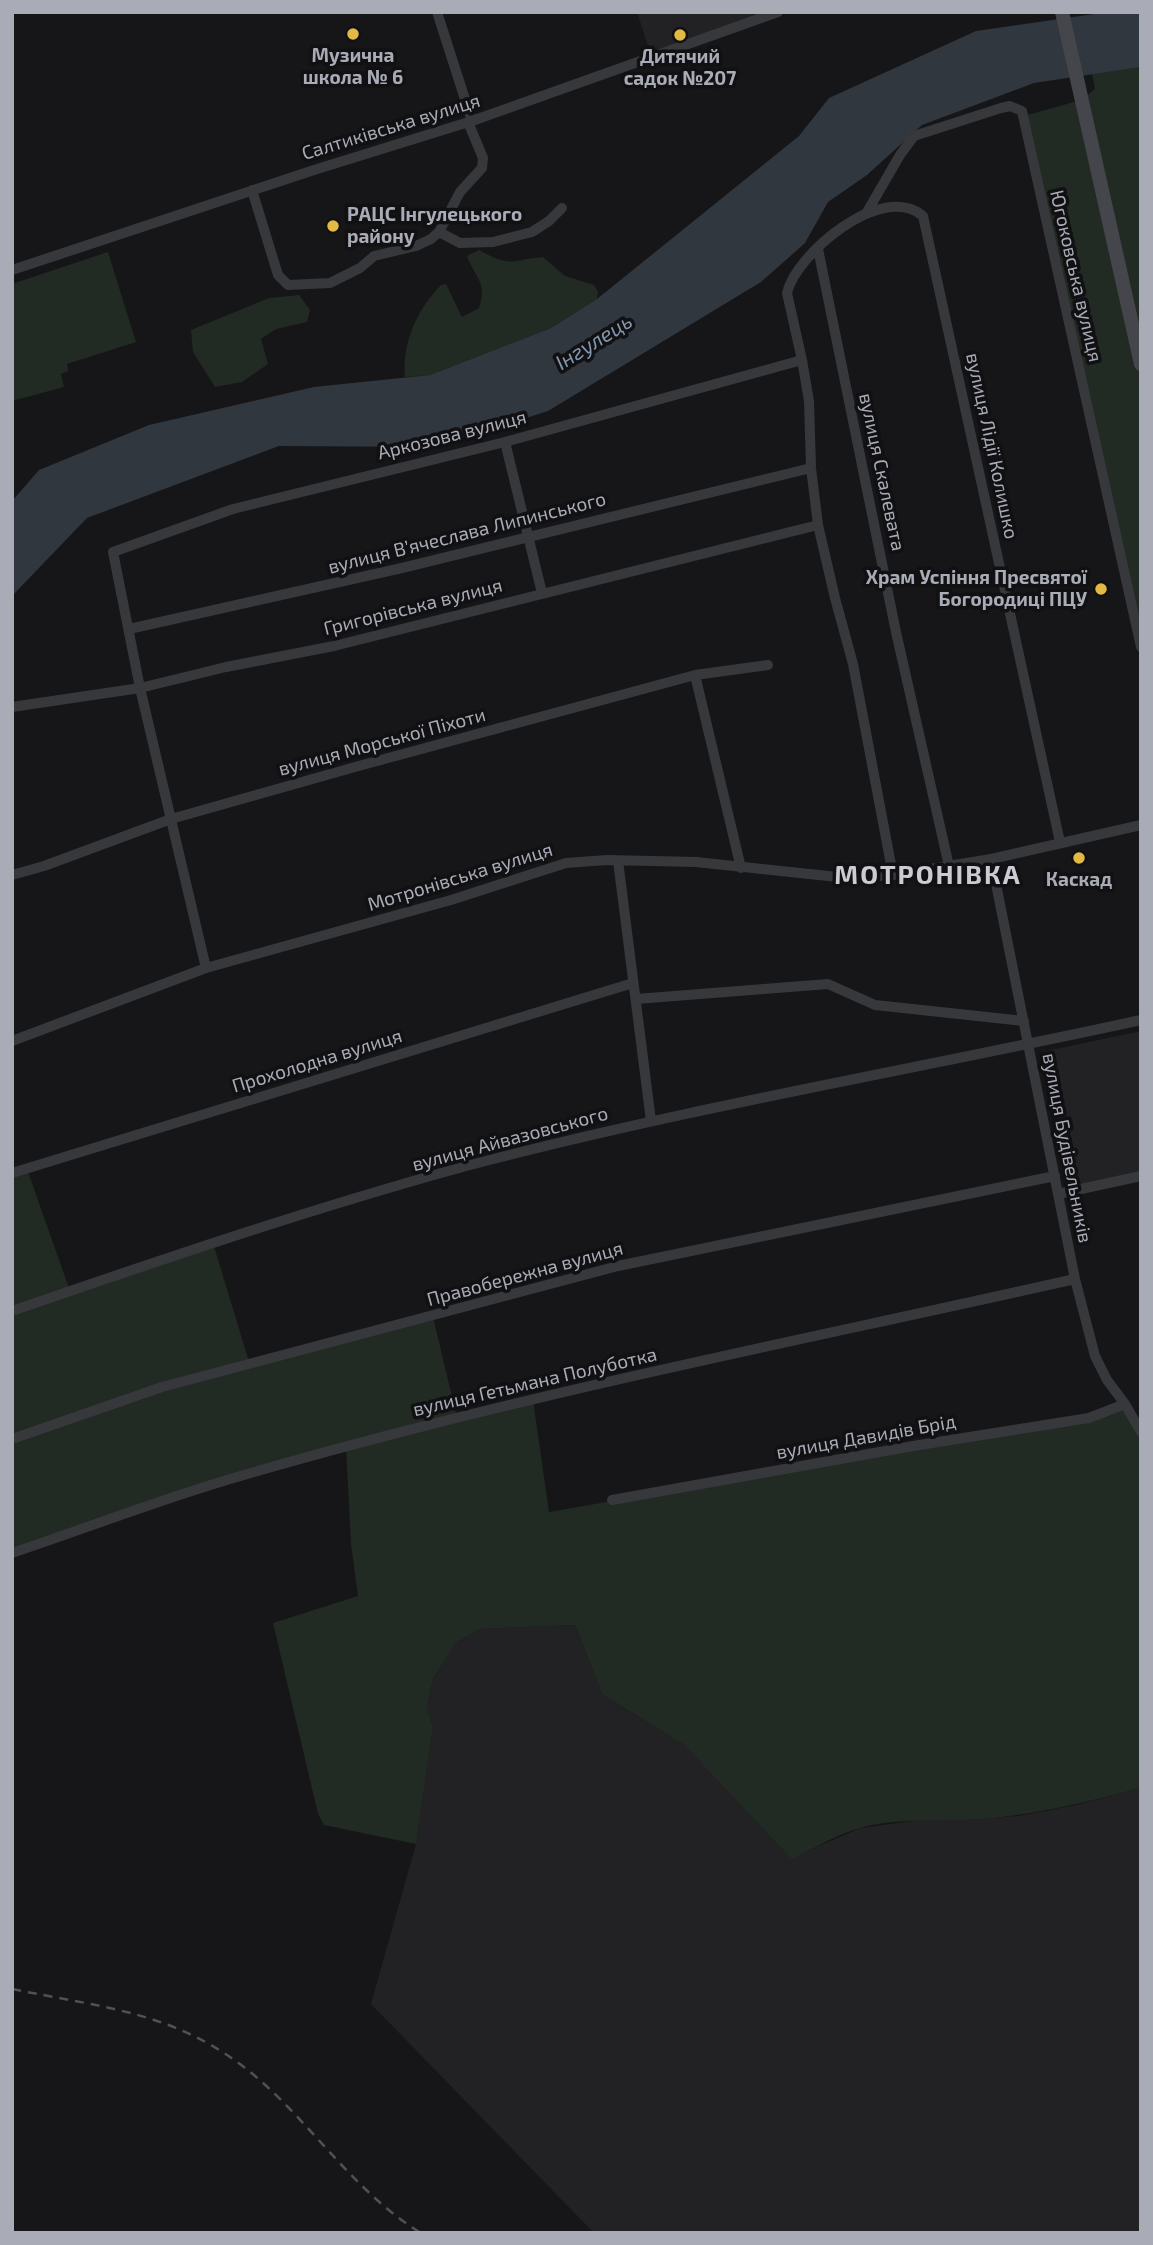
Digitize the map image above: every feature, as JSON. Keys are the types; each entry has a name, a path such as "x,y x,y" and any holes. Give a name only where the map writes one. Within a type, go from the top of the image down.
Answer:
{"street":[{"path":"252,190 278,275 288,285 330,283 360,268 374,256 416,246 439,232 460,192 482,168 483,158 437,12"},
{"name":"Салтиківська вулиця","path":"12,270 252,190 470,122 778,12"},
{"path":"1062,12 1141,364"},
{"name":"Югоковська вулиця","path":"867,212 904,148 914,136 1001,108 1010,106 1022,111 1141,647"},
{"path":"439,232 460,243 493,242 532,232 562,208"},
{"name":"вулиця Лідії Колишко","path":"818,249 847,222 867,212 909,209 923,216 1060,842"},
{"path":"818,249 795,274 787,293 809,401 811,468 818,525 853,664 893,875"},
{"name":"вулиця Скалевата","path":"818,249 896,632 949,866"},
{"name":"Аркозова вулиця","path":"129,629 113,552 233,509 506,442 802,360"},
{"path":"506,442 542,593"},
{"name":"вулиця В’ячеслава Липинського","path":"129,629 402,568 811,468"},
{"name":"Григорівська вулиця","path":"12,707 140,688 226,667 334,646 818,525"},
{"path":"129,629 140,688 206,968"},
{"name":"вулиця Морської Піхоти","path":"12,876 171,819 695,675 768,665"},
{"path":"695,675 741,868"},
{"name":"Мотронівська вулиця","path":"12,1041 206,968 451,900 552,866 592,860 696,862 847,878 893,875 991,859 1141,825"},
{"name":"вулиця Будівельників","path":"991,859 1075,1279 1095,1356 1107,1380 1141,1432"},
{"path":"618,861 651,1121"},
{"name":"Прохолодна вулиця","path":"12,1173 633,983"},
{"path":"636,999 828,984 875,1005 1024,1021"},
{"name":"вулиця Айвазовського","path":"12,1311 213,1242 469,1166 651,1121 1141,1020"},
{"name":"Правобережна вулиця","path":"12,1439 162,1387 618,1266 1055,1176"},
{"path":"1058,1194 1141,1176"},
{"name":"вулиця Гетьмана Полуботка","path":"12,1553 235,1478 404,1431 594,1385 1075,1279"},
{"name":"вулиця Давидів Брід","path":"612,1500 913,1446 1089,1418 1125,1404"}],"shaded area":[{"name":"Дитячий садок №207","path":"637,12 778,12 652,58"},
{"path":"1141,67 1141,646 1024,116 1081,100 1095,89 1092,74"},
{"path":"479,250 505,261 543,257 565,276 594,285 598,292 597,299 551,328 430,375 405,377 406,351 413,327 425,305 441,285 446,284 462,317 479,308 481,286 467,256"},
{"path":"108,252 136,342 67,364 68,371 61,374 64,387 12,401 12,284"},
{"path":"299,295 310,310 307,322 276,329 261,339 268,364 242,382 215,387 193,352 191,330 269,298"},
{"path":"1141,1031 1141,1172 1072,1187 1042,1052"},
{"path":"27,1169 70,1291 213,1243 250,1365 433,1317 457,1418 533,1400 549,1512 1089,1418 1125,1404 1141,1432 1141,1788 1033,1813 873,1825 843,1834 792,1859 684,1745 602,1694 575,1625 480,1629 456,1643 433,1679 427,1707 433,1728 416,1844 324,1825 318,1814 273,1623 358,1596 351,1544 346,1447 235,1478 12,1553 12,1173"},
{"path":"575,1625 602,1694 684,1745 792,1858 860,1828 913,1821 1018,1816 1076,1805 1141,1788 1141,2233 594,2233 371,2004 416,1844 433,1728 427,1707 433,1679 456,1643 480,1629"}],"water":[{"name":"Інгулець","path":"1108,12 1141,14 1141,67 1034,83 922,125 867,175 828,202 805,243 761,282 548,411 435,447 279,446 87,518 12,596 12,501 39,470 149,425 314,387 430,375 551,328 597,299 799,136 829,98 976,31"}],"railway":[{"path":"12,1989 140,2016 169,2025 227,2055 276,2095 375,2198 421,2233"}],"place":[{"name":"Музична школа № 6","path":"353,34"},
{"name":"Дитячий садок №207","path":"680,35"},
{"name":"РАЦС Інгулецького району","path":"333,226"},
{"name":"Храм Успіння Пресвятої Богородиці ПЦУ","path":"1101,589"},
{"name":"Каскад","path":"1079,858"}],"district":[{"name":"МОТРОНІВКА","path":"928,875"}]}
